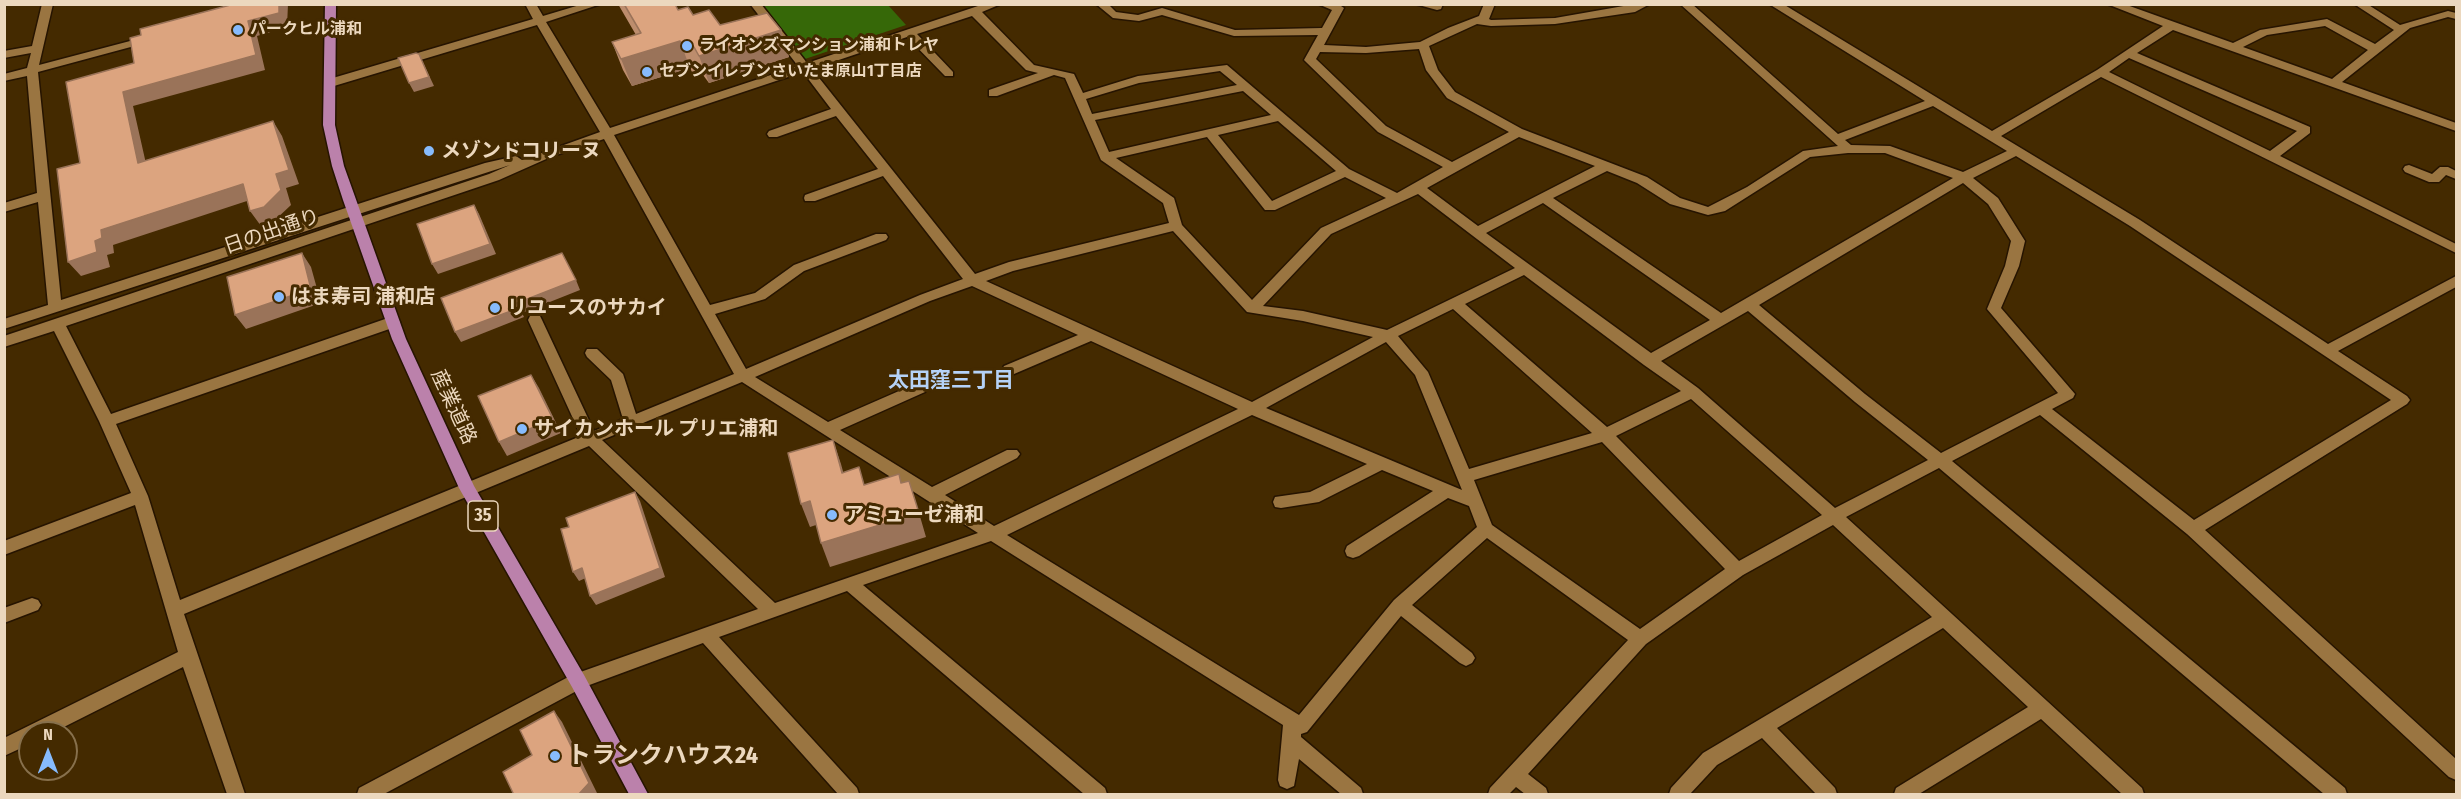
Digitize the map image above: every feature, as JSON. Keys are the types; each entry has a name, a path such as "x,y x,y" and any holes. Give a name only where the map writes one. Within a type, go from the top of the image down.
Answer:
{"main road":[{"name":"産業道路","path":"331,4 329,125 338,166 393,322 467,488 578,681 639,795"}],"street":[{"path":"48,4 32,71 55,308"},
{"path":"530,4 607,134 743,376 1301,726 1400,605 1486,529"},
{"path":"330,82 596,4"},
{"path":"755,4 972,280 1252,409 1475,502"},
{"name":"日の出通り","path":"4,324 494,177 549,153 996,4"},
{"path":"1101,4 1113,15 1139,18 1162,11 1234,33 1325,31"},
{"path":"1323,4 1338,8 1310,60 1382,129 1452,167"},
{"path":"1420,4 1437,8 1438,4"},
{"path":"1316,48 1366,50 1423,45 1452,30 1484,18 1490,4"},
{"path":"1477,21 1491,23 1555,21 1635,9 1645,4"},
{"path":"1685,4 1848,149"},
{"path":"1774,4 2134,223 2402,400 2193,529"},
{"path":"2112,4 2457,128"},
{"path":"2359,4 2400,30"},
{"path":"975,12 1030,68 1053,70 1070,76 1105,157 1169,201 1176,226 1252,309 1304,316 1388,335 1421,372 1486,529 1640,639"},
{"path":"2332,84 2406,26 2448,14 2457,16"},
{"path":"2233,48 2264,32 2327,22 2375,49"},
{"path":"1993,136 2101,72 2171,26"},
{"path":"910,33 949,74"},
{"path":"4,78 158,36"},
{"path":"1423,45 1432,70 1451,95 1518,132 1642,180 1675,201 1708,211 1720,208 1752,190 1807,154 1848,149 1886,149 1964,177 1993,201 2018,241 2012,266 1994,309 2067,394 1834,516 1737,570 1640,639 1497,795"},
{"path":"4,55 38,48"},
{"path":"2130,54 2306,130 2271,157"},
{"path":"1078,98 1138,80 1223,67 1345,172 1395,198"},
{"path":"993,93 1053,70"},
{"path":"2101,72 2457,249"},
{"path":"1088,118 1245,87"},
{"path":"1838,138 1935,101"},
{"path":"773,134 838,111"},
{"path":"1105,157 1280,117"},
{"path":"1252,309 1326,231 1419,188 1452,167 1518,132"},
{"path":"1210,133 1270,207 1345,172"},
{"path":"1649,361 1964,177 2017,151"},
{"path":"1477,232 1606,166"},
{"path":"2409,169 2434,179 2444,170 2457,175"},
{"path":"810,198 885,171"},
{"path":"1419,188 1693,392 1834,516 2135,795"},
{"path":"4,208 45,195"},
{"path":"1544,198 1720,320"},
{"name":"日の出通り","path":"4,342 58,325 355,218"},
{"path":"175,610 743,376 925,298 1009,267 1176,226"},
{"path":"707,311 760,296 799,268 881,237"},
{"path":"366,795 578,681 849,583 993,534 1252,409 1388,335 1525,269"},
{"path":"2328,350 2457,281"},
{"path":"1454,302 1605,435 1737,570"},
{"path":"1749,304 1860,398 1941,461 2338,795"},
{"path":"535,320 590,438 772,611"},
{"path":"107,421 393,322"},
{"path":"58,325 107,421 140,496 188,656 236,795"},
{"path":"1009,370 1091,335"},
{"path":"592,353 618,378 631,422"},
{"path":"827,429 920,388"},
{"path":"1465,476 1605,435 1693,392"},
{"path":"2041,408 2193,529 2457,771"},
{"path":"931,495 1012,454"},
{"path":"1281,502 1313,498 1382,463"},
{"path":"1353,551 1446,490"},
{"path":"4,548 140,496"},
{"path":"849,583 1098,795"},
{"path":"4,616 32,605"},
{"path":"1400,605 1466,658"},
{"path":"1678,795 1710,759 1945,618"},
{"path":"706,635 850,795"},
{"path":"58,721 188,656"},
{"path":"1903,795 2041,709"},
{"path":"1287,780 1292,720"},
{"path":"1763,726 1828,795"},
{"path":"4,748 18,741"},
{"path":"1292,741 1354,795"},
{"path":"1515,775 1539,795"}],"green space":[{"path":"763,5 888,5 906,25 805,59"}],"building":[{"path":"234,4 279,4 279,13 248,21 256,55 123,92 138,163 273,121 289,170 276,174 281,190 264,207 250,211 243,184 101,230 102,238 95,241 97,252 68,262 57,169 80,163 66,82 134,63 130,38 141,35 140,29"},
{"path":"624,4 675,4 678,10 688,7 693,15 709,10 720,25 767,13 781,30 699,56 694,47 685,48 680,41 621,59 612,42 641,33"},
{"path":"419,54 429,77 409,83 398,58"},
{"path":"474,205 490,244 432,264 417,224"},
{"path":"302,253 311,289 235,315 227,277"},
{"path":"562,253 576,280 517,303 519,308 455,332 441,298"},
{"path":"531,375 553,419 499,442 478,396"},
{"path":"833,440 842,473 859,467 864,485 899,474 901,483 909,481 919,513 821,543 810,501 801,504 788,453"},
{"path":"635,492 660,568 590,596 582,568 573,572 561,529 569,527 566,518"},
{"path":"554,711 589,783 578,795 514,795 503,772 532,755 520,730"}],"place":[{"name":"パークヒル浦和","path":"238,30"},
{"name":"ライオンズマンション浦和トレヤ","path":"687,46"},
{"name":"セブンイレブンさいたま原山1丁目店","path":"647,72"},
{"name":"メゾンドコリーヌ","path":"429,151"},
{"name":"はま寿司 浦和店","path":"279,297"},
{"name":"リユースのサカイ","path":"495,308"},
{"name":"サイカンホール プリエ浦和","path":"522,429"},
{"name":"アミューゼ浦和","path":"832,515"},
{"name":"トランクハウス24","path":"555,756"}],"district":[{"name":"太田窪三丁目","path":"951,381"}]}
